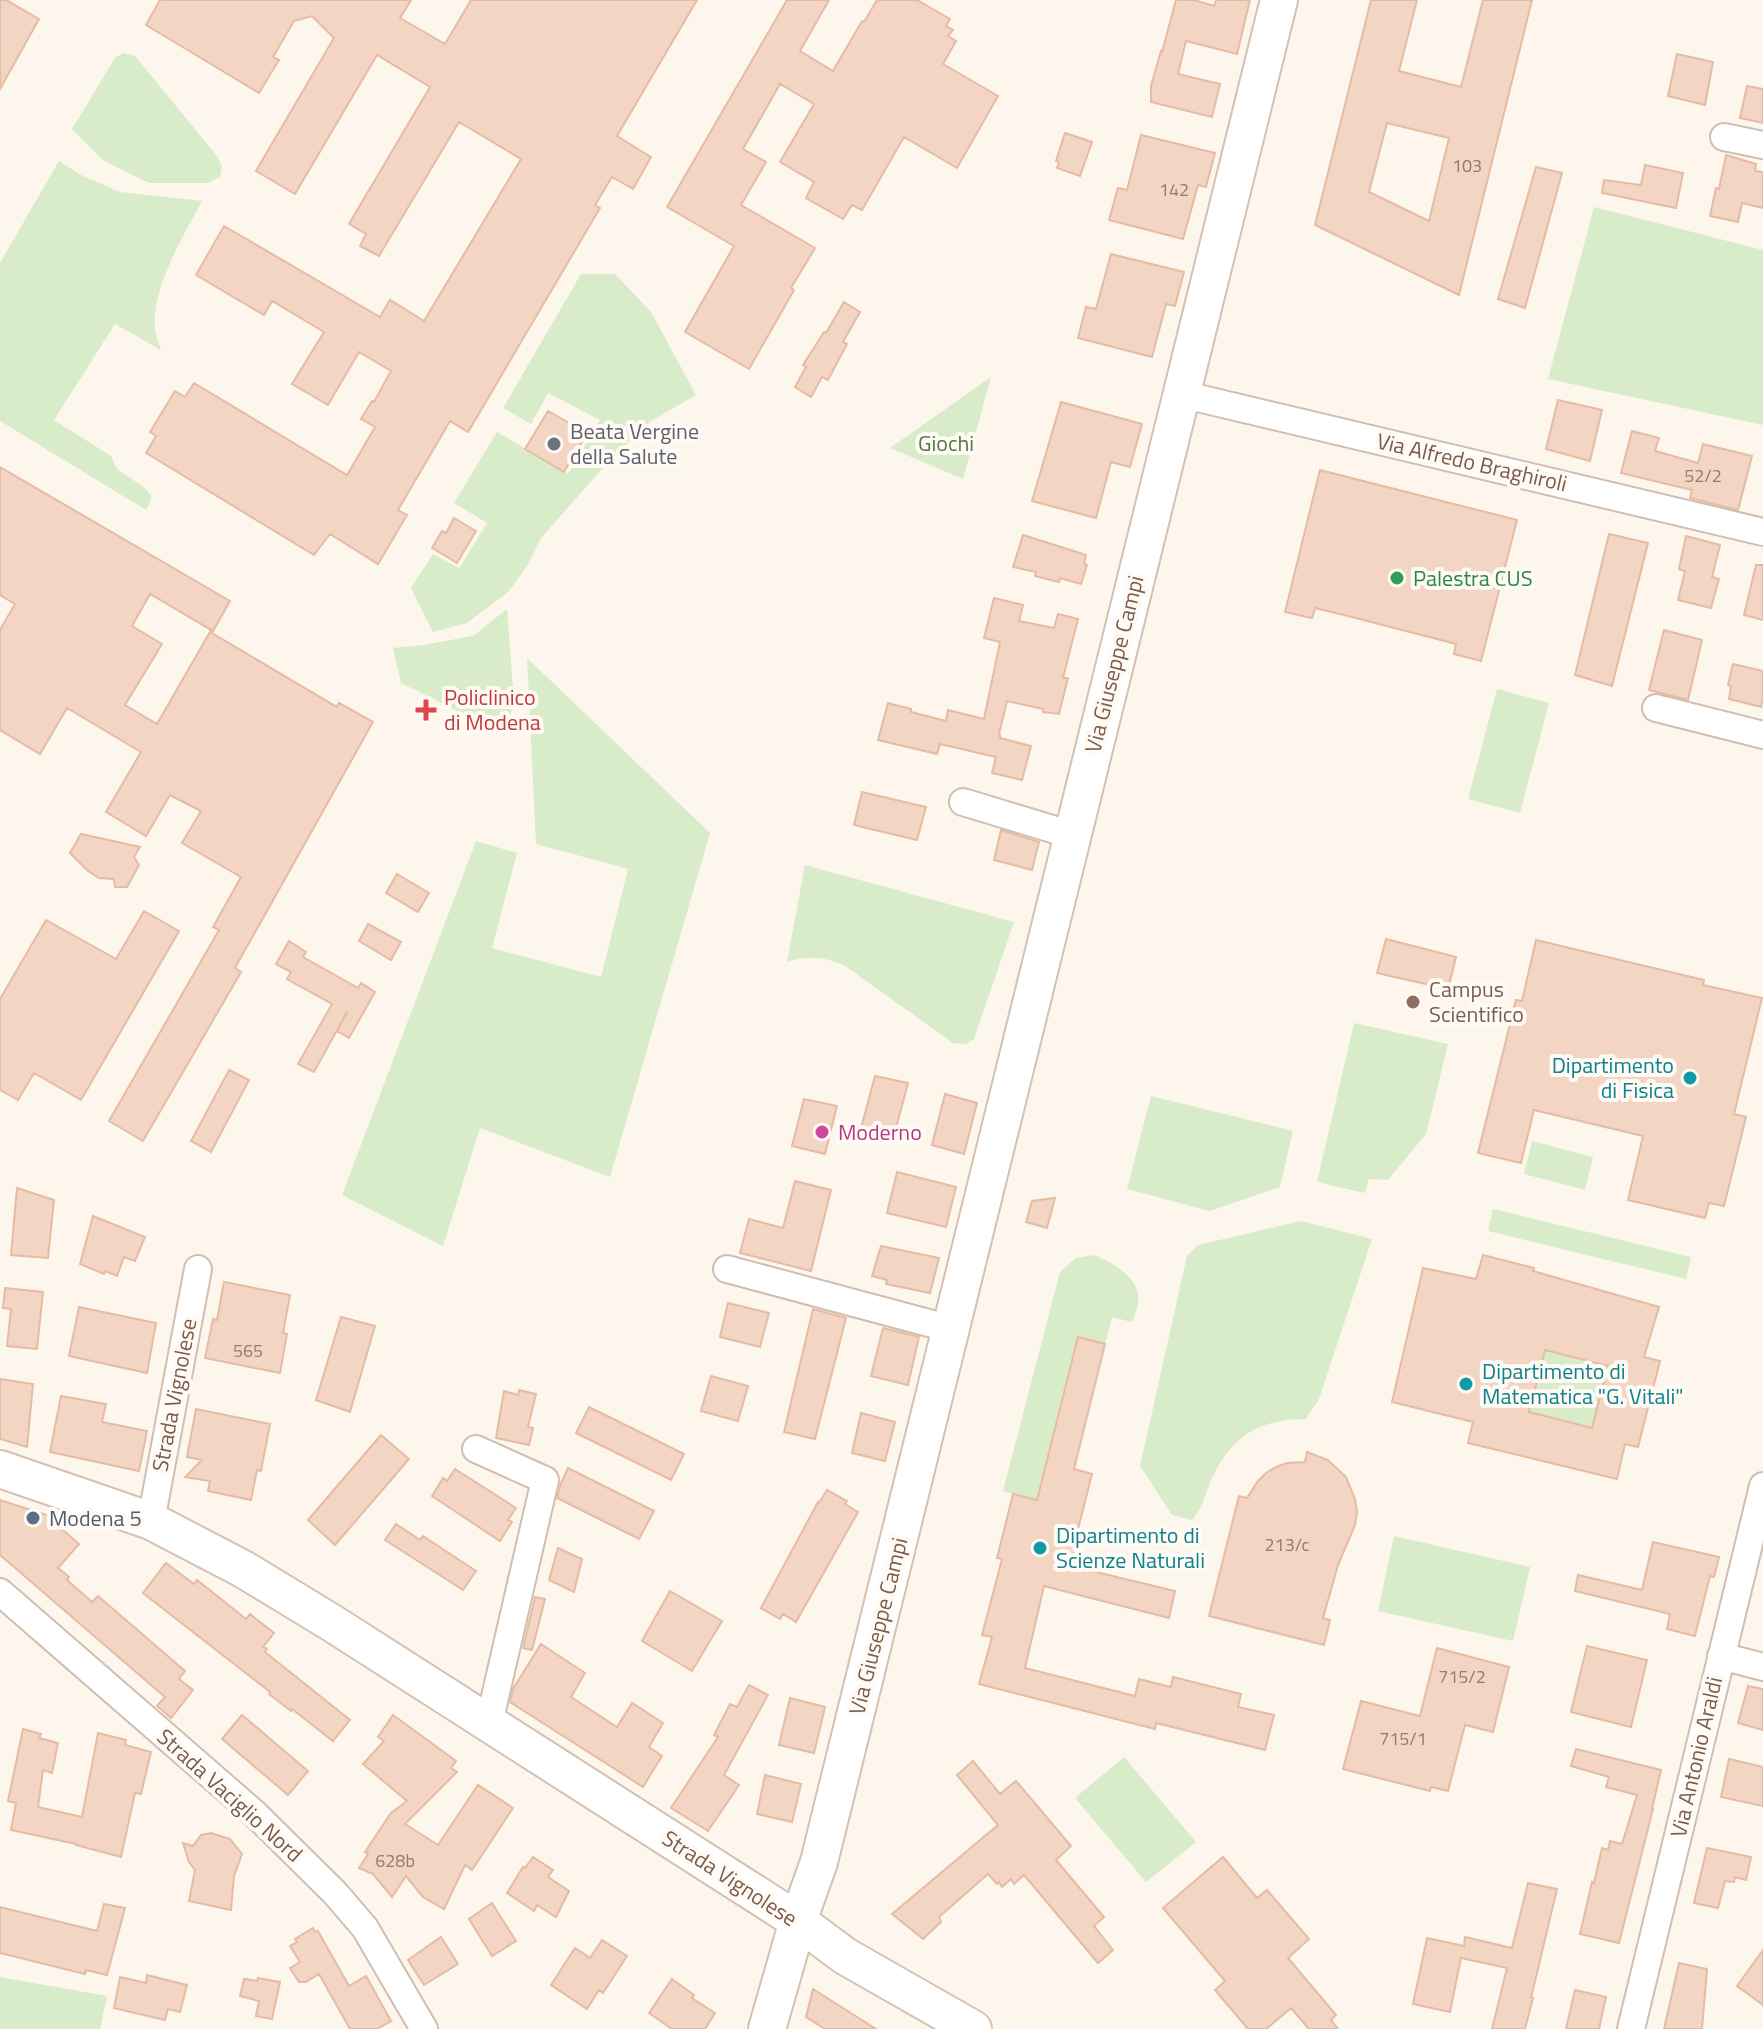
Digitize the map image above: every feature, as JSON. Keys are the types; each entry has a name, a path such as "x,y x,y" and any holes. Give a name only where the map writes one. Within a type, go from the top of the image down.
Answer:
{"street":[{"name":"Via Giuseppe Campi","path":"767,2029 798,1921 819,1862 1279,0"},
{"path":"1724,137 1763,145"},
{"name":"Via Alfredo Braghiroli","path":"1181,394 1763,532"},
{"path":"1656,708 1763,735"},
{"path":"963,802 1072,835"},
{"name":"Strada Vignolese","path":"151,1521 198,1269"},
{"path":"727,1269 951,1329"},
{"path":"476,1449 545,1480 489,1723"},
{"name":"Strada Vignolese","path":"0,1469 151,1521 243,1569 798,1921 845,1956 973,2029"},
{"name":"Via Antonio Araldi","path":"1631,2029 1721,1656 1751,1578 1763,1486"},
{"name":"Strada Vaciglio Nord","path":"0,1592 254,1813 335,1893 365,1928 424,2029"},
{"path":"1721,1656 1763,1667"}],"green space":[{"path":"124,53 135,56 217,156 222,166 220,177 207,183 149,183 104,161 72,129 115,58"},
{"path":"59,161 83,176 120,192 202,201 178,245 159,295 155,326 161,350 115,324 54,420 111,456 117,469 145,488 151,495 146,510 0,421 0,263"},
{"path":"1594,207 1763,250 1763,425 1548,379"},
{"path":"581,274 615,274 651,312 696,395 651,421 608,462 541,538 527,566 508,592 467,623 433,632 411,588 433,554 459,568 487,523 454,503 497,432 568,474 600,420 548,393 531,424 503,408"},
{"name":"Giochi","path":"991,377 963,479 890,448"},
{"path":"507,609 514,703 504,734 401,683 393,648 473,636"},
{"path":"527,658 710,833 610,1177 480,1128 443,1246 342,1195 476,841 517,853 492,948 601,977 628,869 536,844"},
{"path":"1497,689 1549,703 1520,813 1468,799"},
{"path":"805,865 1014,922 974,1039 966,1044 953,1043 838,963 809,958 787,962"},
{"path":"1354,1023 1448,1044 1426,1134 1388,1180 1369,1179 1365,1193 1317,1182"},
{"path":"1151,1096 1293,1131 1280,1187 1210,1211 1127,1189"},
{"path":"1532,1141 1593,1157 1585,1190 1524,1174"},
{"path":"1493,1209 1691,1257 1686,1279 1488,1231"},
{"path":"1301,1221 1372,1239 1319,1399 1306,1419 1276,1422 1240,1439 1222,1460 1192,1520 1172,1515 1140,1466 1187,1256 1198,1245"},
{"path":"1094,1255 1125,1273 1135,1286 1138,1304 1132,1322 1112,1317 1105,1344 1078,1337 1037,1500 1003,1491 1060,1272 1076,1258"},
{"path":"1545,1350 1608,1366 1592,1428 1529,1412"},
{"path":"1394,1536 1530,1567 1513,1641 1378,1611"},
{"path":"1124,1757 1196,1842 1146,1882 1075,1798"},
{"path":"0,1977 107,1996 100,2029 0,2029"}],"building":[{"path":"0,0 6,0 39,19 0,89"},
{"path":"160,0 411,0 400,18 445,44 471,0 697,0 617,136 651,157 633,189 612,177 595,205 600,208 468,432 450,421 398,510 407,515 378,564 330,534 314,555 146,453 156,436 150,432 175,391 185,397 194,383 347,475 375,427 361,419 391,371 359,352 328,405 292,384 324,332 272,301 264,315 196,275 224,226 380,317 390,300 424,321 521,159 459,122 379,256 360,246 366,234 349,224 430,87 377,55 295,194 256,171 334,38 312,16 294,21 273,57 279,60 259,93 146,25"},
{"path":"787,0 829,0 800,51 833,71 877,0 917,0 950,19 946,26 953,30 948,36 956,41 943,64 998,96 957,168 904,137 862,210 852,205 843,219 806,198 814,182 780,162 814,104 780,84 743,149 766,162 741,205 815,248 749,369 685,332 734,246 667,207"},
{"path":"1176,0 1194,0 1214,6 1216,0 1250,0 1237,54 1186,41 1178,74 1220,84 1212,117 1151,102 1151,86"},
{"path":"1371,0 1417,0 1399,71 1461,87 1483,0 1532,0 1459,295 1315,225","holes":["1387,123 1449,138 1429,221 1369,192"]},
{"path":"1677,54 1713,62 1705,105 1668,96"},
{"path":"1747,86 1763,89 1763,123 1740,118"},
{"path":"1065,133 1092,142 1080,176 1057,168 1059,162 1056,161"},
{"path":"1141,135 1215,153 1206,187 1198,185 1183,239 1109,220 1118,188 1127,190"},
{"path":"1726,155 1756,164 1755,171 1763,172 1763,208 1742,203 1738,222 1710,216"},
{"path":"1645,165 1683,173 1676,208 1602,193 1604,180 1641,185"},
{"path":"1536,167 1562,173 1525,308 1498,299"},
{"path":"1111,254 1184,272 1175,306 1166,304 1152,357 1078,338 1086,307 1096,309"},
{"path":"844,302 860,312 843,342 847,344 828,380 822,377 811,397 795,387 806,367 803,365"},
{"path":"1558,400 1602,410 1590,461 1546,449"},
{"path":"1061,402 1142,424 1130,467 1111,462 1096,518 1032,501"},
{"name":"Beata Vergine della Salute","path":"548,411 587,433 564,472 525,449"},
{"path":"1632,431 1659,438 1655,451 1698,463 1703,444 1752,456 1738,510 1690,498 1692,490 1621,473"},
{"path":"0,467 230,601 213,631 150,594 132,626 162,644 125,705 157,724 210,632 337,707 339,703 373,722 235,968 241,972 143,1141 109,1121 219,930 213,927 241,877 182,843 201,811 170,795 146,836 106,812 141,752 67,708 40,754 0,730 0,630 15,604 0,595"},
{"name":"Palestra CUS","path":"1320,470 1517,520 1481,661 1454,654 1456,644 1352,617 1315,608 1312,618 1285,612"},
{"path":"454,518 476,531 457,563 432,548 442,531 446,533"},
{"path":"1609,534 1648,543 1612,686 1575,675"},
{"path":"1023,535 1086,555 1084,564 1087,565 1081,584 1035,576 1036,572 1013,567"},
{"path":"1686,536 1720,545 1712,577 1719,579 1711,608 1678,600 1685,571 1679,569"},
{"path":"1756,565 1763,565 1763,620 1744,615"},
{"path":"994,598 1023,605 1019,621 1054,628 1058,614 1078,619 1063,678 1068,678 1059,714 1007,701 1000,738 1031,746 1022,780 992,773 996,757 940,744 937,754 878,740 888,703 946,721 948,710 984,719 1000,642 984,638"},
{"path":"1664,630 1702,640 1688,700 1649,690"},
{"path":"1733,664 1763,671 1761,707 1729,699 1731,686 1728,685"},
{"path":"862,792 926,807 917,840 854,825"},
{"path":"1001,830 1039,842 1032,870 994,860"},
{"path":"81,834 140,847 134,857 139,865 127,887 115,887 114,879 99,878 70,853"},
{"path":"397,874 429,893 418,912 386,893"},
{"path":"144,911 179,931 81,1100 34,1073 18,1100 0,1090 0,999 46,920 116,959"},
{"path":"368,924 401,942 391,960 359,941"},
{"path":"1386,939 1456,957 1448,989 1377,973"},
{"name":"Dipartimento di Fisica","path":"1536,940 1704,980 1703,985 1762,998 1734,1114 1746,1117 1724,1206 1709,1203 1705,1218 1628,1200 1643,1136 1534,1110 1521,1163 1478,1153 1516,1000 1522,1001"},
{"path":"289,941 306,952 303,957 358,988 361,983 375,992 349,1038 337,1031 347,1012 314,1072 298,1064 332,1004 287,979 291,972 276,964"},
{"path":"229,1070 249,1080 211,1152 191,1141"},
{"path":"875,1076 908,1083 894,1135 861,1128"},
{"path":"945,1094 977,1103 964,1154 932,1145"},
{"path":"804,1099 837,1106 825,1154 792,1146"},
{"path":"897,1172 956,1187 946,1227 887,1213"},
{"path":"795,1181 831,1190 811,1271 740,1253 749,1219 783,1228"},
{"path":"17,1188 54,1200 48,1258 11,1255"},
{"path":"1055,1198 1047,1228 1026,1222 1032,1201"},
{"path":"93,1216 145,1237 135,1261 124,1257 117,1276 80,1264"},
{"path":"881,1246 939,1258 930,1293 886,1284 887,1280 872,1276"},
{"name":"Dipartimento di Matematica \"G. Vitali\"","path":"1483,1255 1659,1307 1644,1357 1660,1361 1638,1447 1625,1444 1617,1479 1468,1443 1473,1422 1392,1402 1423,1268 1476,1279","holes":["1545,1350 1608,1366 1592,1428 1529,1412"]},
{"path":"224,1282 290,1295 280,1373 205,1358 213,1319 217,1320"},
{"path":"5,1288 43,1292 37,1349 7,1346 11,1309 3,1308"},
{"path":"728,1303 769,1313 760,1347 720,1337"},
{"path":"79,1307 156,1323 147,1373 69,1356"},
{"path":"813,1309 846,1318 815,1439 784,1432"},
{"path":"341,1317 375,1326 350,1412 316,1400"},
{"path":"883,1328 919,1337 908,1385 871,1376"},
{"name":"Dipartimento di Scienze Naturali","path":"1078,1337 1105,1344 1074,1469 1092,1474 1076,1537 1082,1538 1075,1567 1175,1591 1169,1618 1044,1586 1025,1668 1135,1696 1139,1679 1171,1687 1173,1677 1241,1694 1238,1707 1274,1715 1265,1750 1156,1723 1155,1729 979,1684 992,1637 982,1635 1002,1559 997,1558 1013,1494 1037,1500"},
{"path":"711,1376 748,1386 738,1421 701,1411"},
{"path":"0,1379 33,1384 27,1447 0,1439"},
{"path":"519,1390 536,1394 528,1427 533,1428 529,1445 496,1438 504,1391 518,1395"},
{"path":"61,1396 106,1404 102,1422 147,1431 139,1471 50,1452"},
{"path":"589,1407 684,1454 671,1480 576,1433"},
{"path":"196,1409 270,1424 261,1471 257,1470 251,1500 208,1491 210,1481 185,1477 202,1460 187,1457"},
{"path":"861,1413 895,1422 885,1461 852,1453"},
{"path":"381,1435 409,1459 335,1545 308,1520"},
{"path":"1307,1452 1328,1460 1346,1477 1357,1512 1323,1618 1330,1620 1324,1645 1209,1616 1239,1496 1247,1498 1258,1481 1276,1467 1305,1462"},
{"path":"568,1468 654,1511 639,1539 557,1498"},
{"path":"455,1469 516,1508 508,1520 512,1522 500,1541 432,1496 443,1478 447,1481"},
{"path":"827,1490 847,1501 845,1504 858,1512 796,1622 783,1614 780,1619 761,1608"},
{"path":"0,1500 59,1519 56,1524 79,1544 58,1568 69,1577 67,1580 92,1602 98,1596 185,1671 179,1679 193,1690 171,1718 157,1706 165,1697 0,1555"},
{"path":"396,1524 420,1540 423,1536 476,1571 463,1590 385,1540"},
{"path":"1653,1542 1719,1557 1714,1577 1710,1576 1695,1636 1667,1629 1670,1614 1575,1591 1578,1575 1642,1590"},
{"path":"558,1548 582,1559 574,1592 549,1580"},
{"path":"166,1563 194,1584 197,1580 246,1619 250,1614 274,1633 263,1647 267,1649 265,1652 350,1720 333,1741 143,1593"},
{"path":"670,1591 722,1621 692,1671 642,1641"},
{"path":"535,1597 545,1599 532,1650 523,1648"},
{"path":"541,1644 585,1673 571,1697 617,1727 632,1703 663,1723 649,1747 662,1756 643,1787 510,1702 513,1689"},
{"path":"1587,1646 1647,1660 1631,1727 1571,1712"},
{"path":"1437,1648 1509,1667 1493,1732 1465,1725 1448,1791 1431,1787 1430,1791 1343,1769 1361,1701 1420,1716"},
{"path":"749,1685 768,1695 724,1775 739,1785 708,1831 671,1808 718,1737 714,1735 730,1704 737,1707"},
{"path":"1748,1686 1763,1689 1763,1730 1738,1723"},
{"path":"790,1698 825,1707 814,1753 779,1745"},
{"path":"242,1715 308,1771 288,1795 222,1739"},
{"path":"393,1715 456,1761 451,1768 457,1772 405,1824 438,1845 478,1785 513,1808 472,1870 465,1865 444,1909 423,1897 406,1876 392,1897 373,1874 359,1868 368,1854 365,1852 391,1813 407,1801 363,1764 384,1741 378,1737"},
{"path":"23,1729 41,1734 39,1738 58,1743 52,1773 43,1770 38,1807 82,1817 98,1733 126,1740 125,1745 151,1752 141,1794 135,1793 121,1857 11,1830 16,1803 8,1801"},
{"path":"1576,1749 1661,1770 1619,1943 1580,1934 1602,1848 1608,1850 1610,1841 1622,1844 1637,1795 1606,1787 1609,1777 1571,1766"},
{"path":"1729,1759 1763,1767 1763,1806 1721,1797"},
{"path":"973,1761 1000,1794 1016,1781 1071,1846 1056,1860 1104,1917 1094,1926 1113,1950 1098,1963 1024,1875 1014,1884 1011,1879 1002,1887 988,1874 939,1917 941,1922 923,1939 892,1914 998,1825 957,1775"},
{"path":"765,1775 801,1784 792,1822 757,1814"},
{"path":"211,1833 230,1839 242,1854 234,1876 231,1910 189,1901 195,1870 183,1843 193,1846 201,1835"},
{"path":"1707,1848 1751,1857 1746,1880 1735,1877 1734,1882 1725,1881 1718,1908 1694,1903"},
{"path":"533,1857 553,1870 548,1877 569,1891 556,1917 537,1905 534,1911 507,1893"},
{"path":"1223,1857 1257,1898 1267,1890 1309,1939 1288,1958 1336,2015 1331,2020 1338,2029 1309,2029 1291,2008 1266,2029 1248,2029 1215,1990 1225,1981 1163,1908"},
{"path":"1528,1883 1557,1889 1525,2029 1492,2029 1507,1968 1461,1958 1450,2012 1413,2004 1427,1938 1464,1946 1465,1937 1512,1948"},
{"path":"492,1903 516,1941 492,1956 469,1919"},
{"path":"104,1904 125,1908 107,1975 86,1970 85,1974 0,1953 0,1907 97,1931"},
{"path":"313,1928 315,1932 318,1931 349,1986 366,1976 391,2021 377,2029 350,2029 319,1974 306,1982 299,1982 290,1968 300,1962 290,1946 297,1942 295,1939"},
{"path":"441,1937 458,1964 424,1985 408,1960"},
{"path":"602,1940 627,1956 603,1993 599,1990 587,2009 551,1985 575,1948 590,1958"},
{"path":"1763,1950 1763,2005 1737,1986"},
{"path":"1679,1963 1707,1969 1702,2029 1664,2029"},
{"path":"147,1975 187,1985 180,2012 168,2009 165,2020 114,2008 120,1977 146,1983"},
{"path":"258,1978 280,1982 272,2019 256,2016 259,2001 240,1996 244,1979 257,1981"},
{"path":"672,1979 694,1995 692,1998 715,2013 705,2029 672,2029 649,2013"},
{"path":"813,1989 876,2029 825,2029 806,2017"},
{"path":"1575,1990 1606,1997 1599,2029 1566,2029"}],"place":[{"name":"Beata Vergine della Salute","path":"554,444"},
{"name":"Palestra CUS","path":"1397,578"},
{"name":"Policlinico di Modena","path":"426,710"},
{"name":"Campus Scientifico","path":"1413,1002"},
{"name":"Dipartimento di Fisica","path":"1690,1078"},
{"name":"Moderno","path":"822,1132"},
{"name":"Dipartimento di Matematica \"G. Vitali\"","path":"1466,1384"},
{"name":"Modena 5","path":"33,1518"},
{"name":"Dipartimento di Scienze Naturali","path":"1040,1548"}]}
